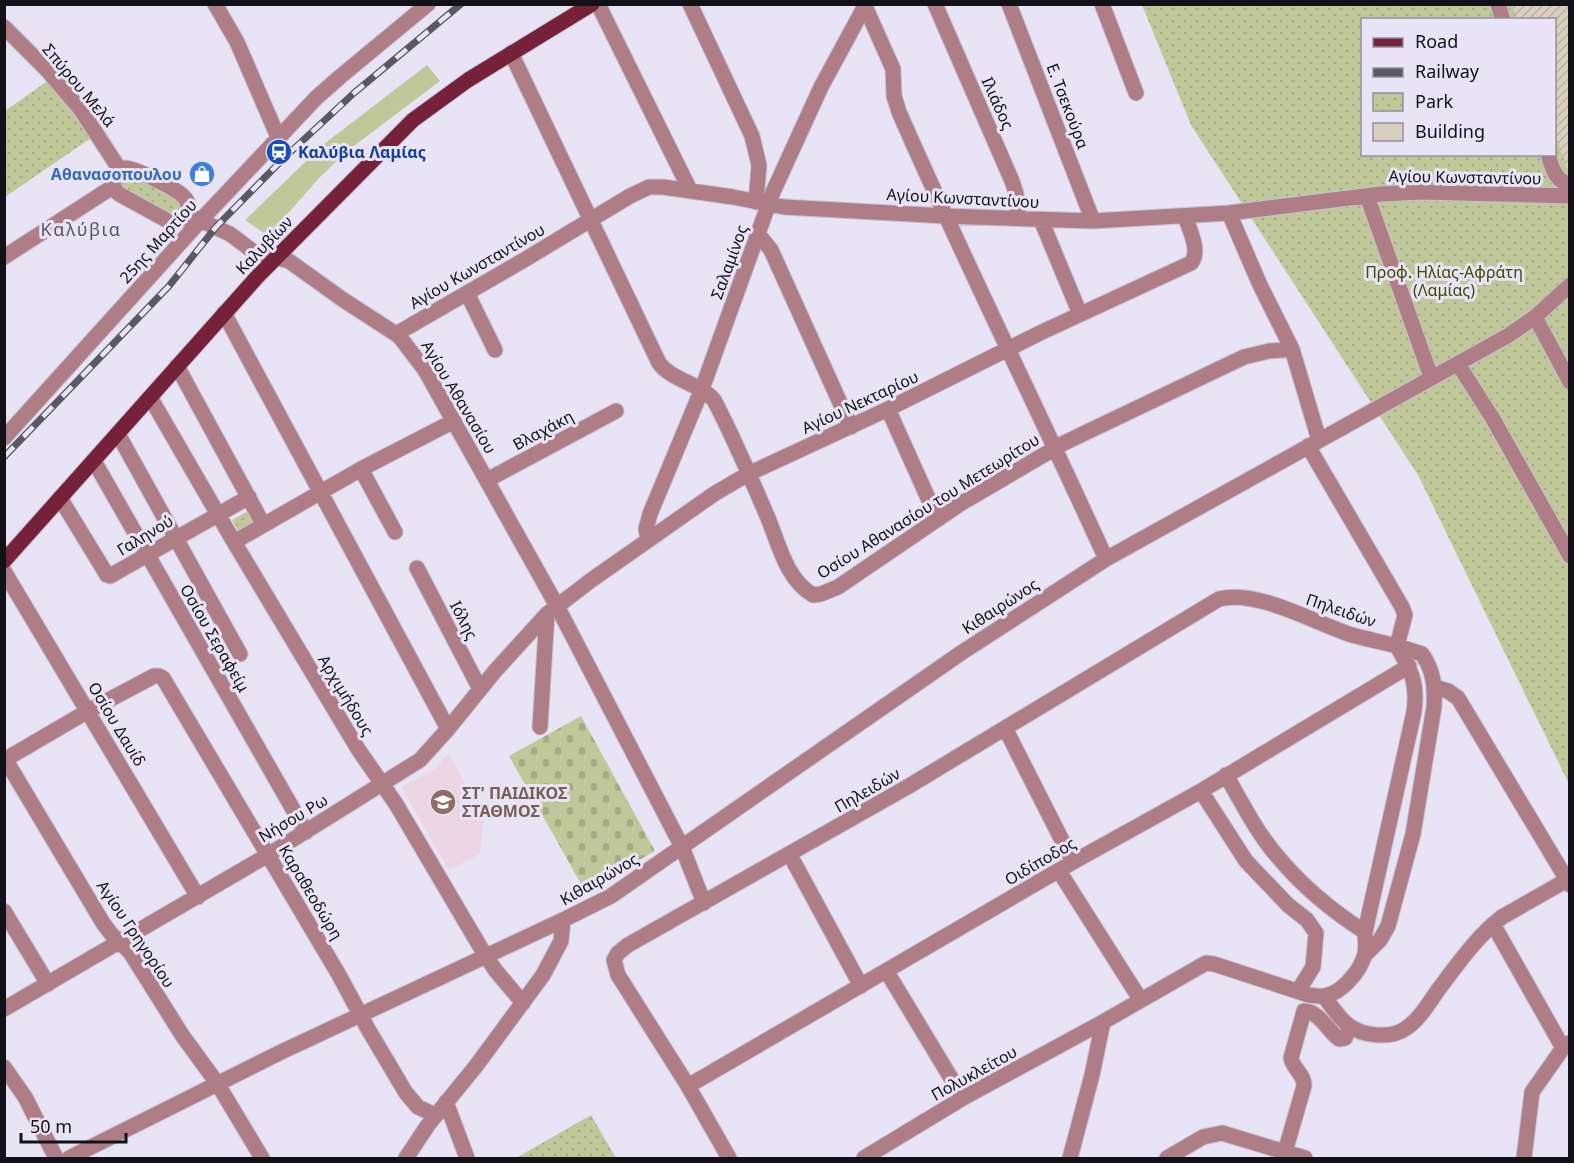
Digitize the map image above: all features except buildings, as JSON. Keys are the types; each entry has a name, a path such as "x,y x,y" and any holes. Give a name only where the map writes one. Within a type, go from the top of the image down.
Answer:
{"main road":[{"name":"Καλυβίων","path":"4,561 277,257 418,116 468,80 592,4"}],"street":[{"path":"215,4 237,42 278,137"},
{"path":"598,4 690,190"},
{"path":"690,4 752,136 759,165 762,203"},
{"name":"Ιλιάδος","path":"935,4 1012,181 1019,218"},
{"name":"Ε. Τσεκούρα","path":"1009,4 1093,220"},
{"path":"1102,4 1136,93"},
{"name":"25ης Μαρτίου","path":"4,438 194,217 341,76 427,5"},
{"path":"865,5 893,69 894,96 899,112 945,216 1056,448 1106,559"},
{"name":"Σαλαμίνος","path":"648,540 646,529 650,514 702,389 759,235 762,203 865,5"},
{"name":"Σπύρου Μελά","path":"4,27 47,70 81,110 120,170"},
{"path":"511,53 661,366 702,389 714,400 748,474"},
{"path":"1549,156 1558,179 1569,184"},
{"path":"134,169 183,196 194,217 170,222 119,194 114,186 114,177 120,170 134,169"},
{"path":"4,257 114,186"},
{"name":"Αγίου Κωνσταντίνου","path":"396,334 649,188 690,190 784,207 1041,220 1093,220 1229,213 1367,196 1432,192 1569,196"},
{"path":"1367,196 1431,378"},
{"path":"1229,213 1260,285 1292,349 1313,443 1405,615 1397,646 1409,666 1416,687 1414,712 1365,932 1365,955"},
{"name":"Αγίου Νεκταρίου","path":"552,610 714,494 748,474 851,427 1080,314 1191,263 1194,259 1195,246 1185,216"},
{"name":"Αγίου Αθανασίου","path":"194,217 230,234 255,252 293,263 407,344 425,370 487,480 552,610 682,847 704,903"},
{"path":"1041,220 1080,314"},
{"path":"759,235 771,250 851,427"},
{"name":"Κιθαιρώνος","path":"69,1158 217,1083 359,1014 563,920 628,886 961,653 1106,559 1518,330 1569,285"},
{"path":"467,293 495,351"},
{"path":"224,314 448,729"},
{"path":"1535,317 1569,382"},
{"name":"Οσίου Αθανασίου του Μετεωρίτου","path":"748,474 784,560 801,585 813,595 821,594 838,587 938,518 1056,448 1244,357 1269,351 1292,349"},
{"path":"1458,363 1493,419 1569,556"},
{"path":"177,366 263,524"},
{"name":"Αρχιμήδους","path":"150,397 363,757 382,784 485,955 524,1003"},
{"path":"888,409 938,518"},
{"name":"Βλαχάκη","path":"487,480 616,411"},
{"path":"234,542 320,491 454,421"},
{"path":"118,434 240,654"},
{"name":"Οσίου Σεραφείμ","path":"94,461 306,832"},
{"path":"361,469 395,532"},
{"name":"Γαληνού","path":"60,498 107,575 112,576 217,513 249,497"},
{"name":"Ιόλης","path":"417,568 480,689"},
{"name":"Οσίου Δαυίδ","path":"4,571 198,897"},
{"name":"Πηλειδών","path":"688,1086 618,975 614,960 618,953 628,945 790,855 1219,598 1230,596 1261,601 1352,634 1422,654 1432,672 1435,687"},
{"path":"540,728 552,610"},
{"name":"Νήσου Ρω","path":"4,1009 198,897 420,760 480,689 552,610"},
{"name":"Οιδίποδος","path":"688,1086 1073,862 1201,791 1409,666"},
{"name":"Καραθεοδώρη","path":"88,711 154,676 159,675 163,678 412,1102 435,1115"},
{"path":"1070,1158 1092,1075 1103,1022 1206,963 1298,992 1324,996 1336,992 1346,984 1388,926 1413,834 1434,707 1435,687 1448,691 1458,698 1568,883 1493,924 1455,968 1424,1010 1398,1033 1377,1035 1350,1027 1334,1011 1324,996"},
{"path":"5,758 88,711"},
{"path":"1005,728 1073,862"},
{"name":"Αγίου Γρηγορίου","path":"5,758 103,923 130,952 217,1083 262,1158"},
{"path":"1226,775 1245,809 1277,857 1333,912 1365,932"},
{"path":"1201,791 1246,861 1288,905 1307,920 1316,933 1313,967 1298,992"},
{"path":"790,855 861,986"},
{"path":"1059,871 1140,999"},
{"path":"4,911 48,984"},
{"path":"406,1158 435,1115 524,1003 553,958 561,941 563,920"},
{"path":"1493,924 1566,1045 1532,1092 1524,1158"},
{"path":"887,972 963,1098"},
{"path":"1285,1152 1304,1086 1303,1078 1293,1066 1291,1058 1304,1011 1316,1015 1339,1039 1345,1038 1350,1027"},
{"name":"Πολυκλείτου","path":"864,1158 880,1154 963,1098 1103,1022"},
{"path":"4,1067 25,1097 56,1158"},
{"path":"688,1086 729,1158"},
{"path":"446,1102 467,1158"},
{"path":"1167,1158 1203,1137 1222,1133 1305,1158"}],"shaded area":[{"name":"ΣΤ' ΠΑΙΔΙΚΟΣ ΣΤΑΘΜΟΣ","path":"448,753 484,817 480,854 449,870 401,787 436,768"}],"green space":[{"name":"Προφ. Ηλίας-Αφράτη (Λαμίας)","path":"1142,5 1569,5 1569,784 1418,475 1191,125"},
{"path":"427,65 440,81 346,152 319,178 268,236 245,220 324,144"},
{"path":"49,80 91,138 5,197 5,111"},
{"path":"126,171 180,197 185,207 175,219 123,193 118,178"},
{"path":"248,511 254,522 238,531 232,520"},
{"path":"581,716 655,851 585,891 509,756"},
{"path":"591,1115 616,1158 516,1158"}],"railway":[{"path":"4,457 169,286 216,227 284,158 354,93 461,4"}],"place":[{"name":"Καλύβια Λαμίας","path":"279,152"},
{"name":"Αθανασοπουλου","path":"202,174"},
{"name":"ΣΤ' ΠΑΙΔΙΚΟΣ ΣΤΑΘΜΟΣ","path":"443,802"}],"district":[{"name":"Καλύβια","path":"81,230"}]}
